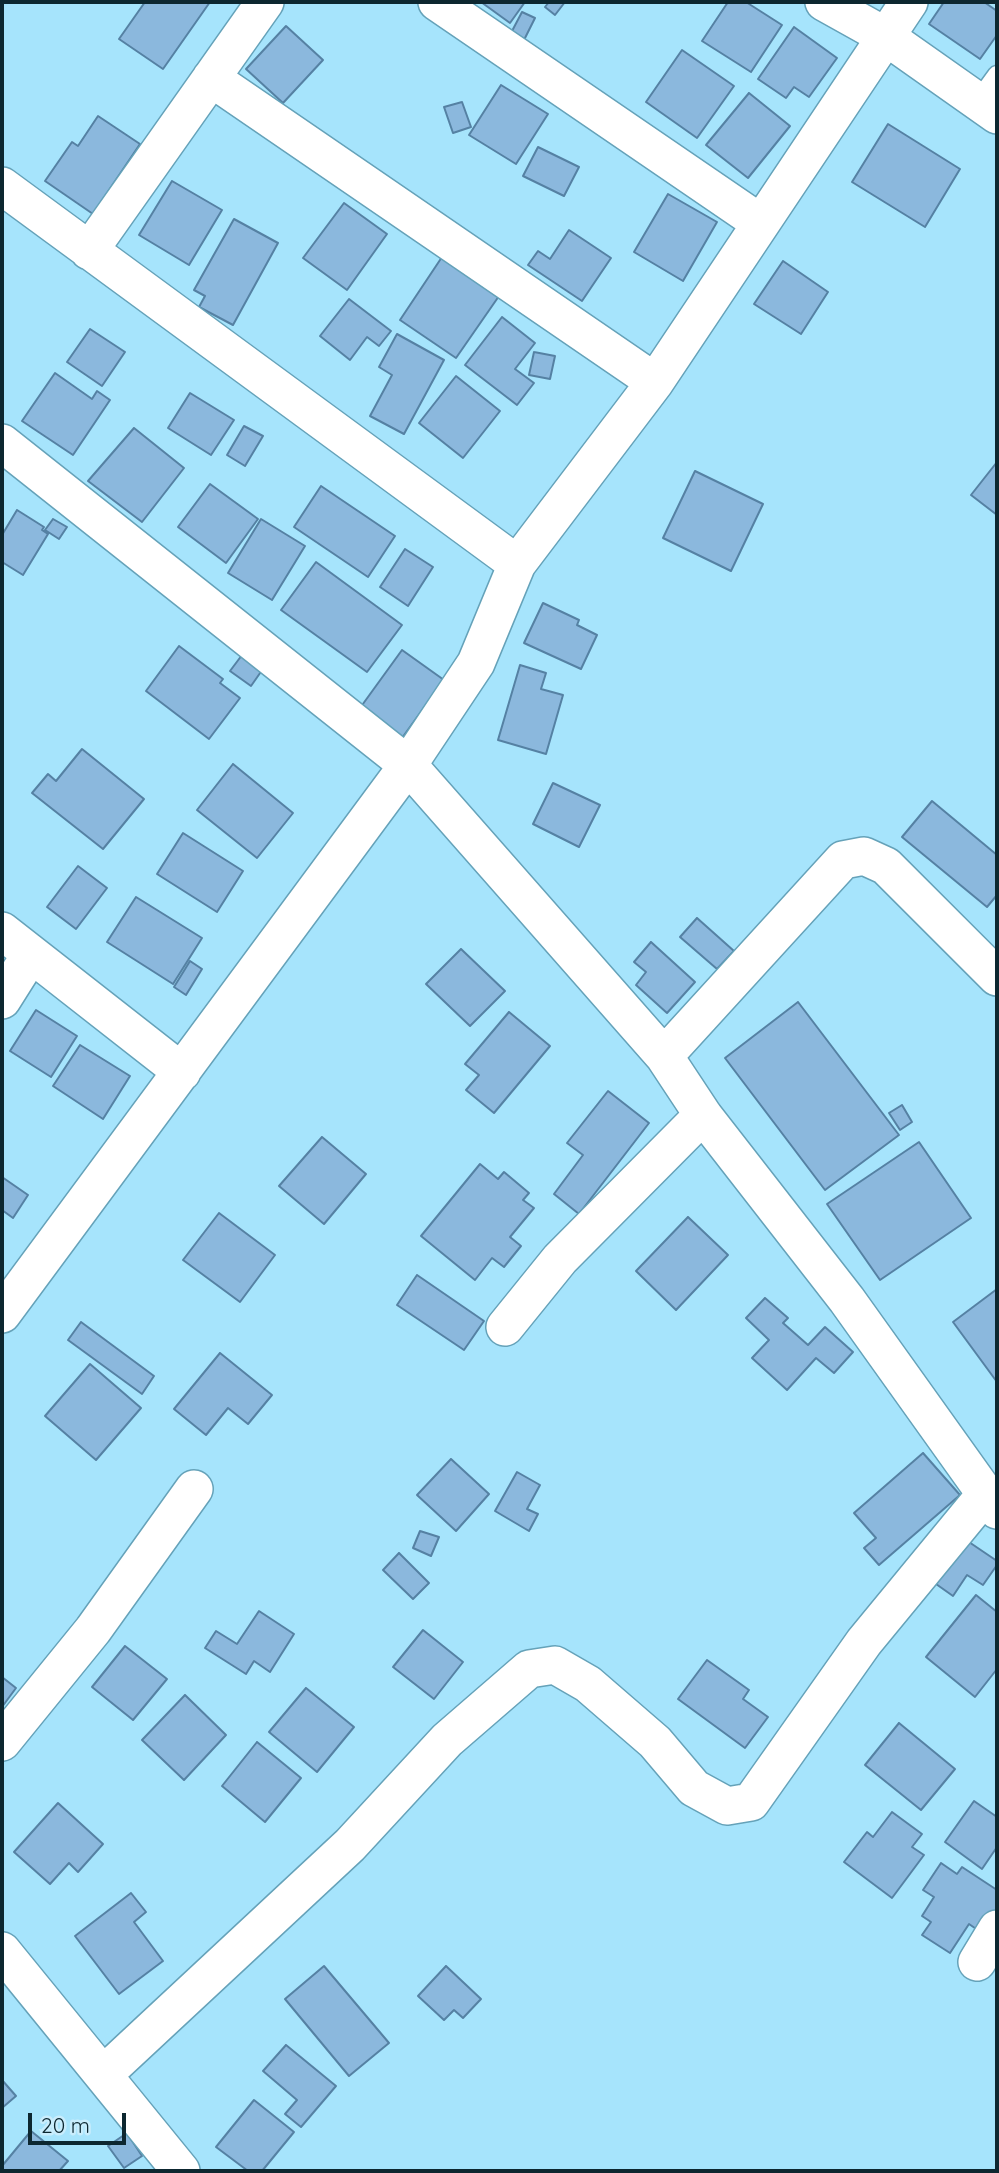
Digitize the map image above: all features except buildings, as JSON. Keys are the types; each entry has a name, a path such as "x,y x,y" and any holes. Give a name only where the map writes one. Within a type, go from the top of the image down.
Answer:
{"street":[{"path":"89,251 265,2"},
{"path":"437,2 759,222"},
{"path":"824,2 991,97"},
{"path":"2,1314 408,765 476,663 517,564 655,382 759,222 909,2"},
{"path":"211,78 655,382"},
{"path":"2,186 517,564"},
{"path":"2,443 408,765 664,1056 703,1115 848,1300 991,1502 864,1642 751,1802 727,1806 694,1788 655,1742 588,1684 555,1665 529,1669 447,1740 350,1845 103,2075"},
{"path":"664,1056 843,860 864,856 886,866 997,977"},
{"path":"2,932 182,1072"},
{"path":"2,1000 31,954"},
{"path":"505,1327 560,1259 703,1115"},
{"path":"2,1742 93,1630 194,1489"},
{"path":"977,1962 997,1929"},
{"path":"2,1951 181,2171"}]}
